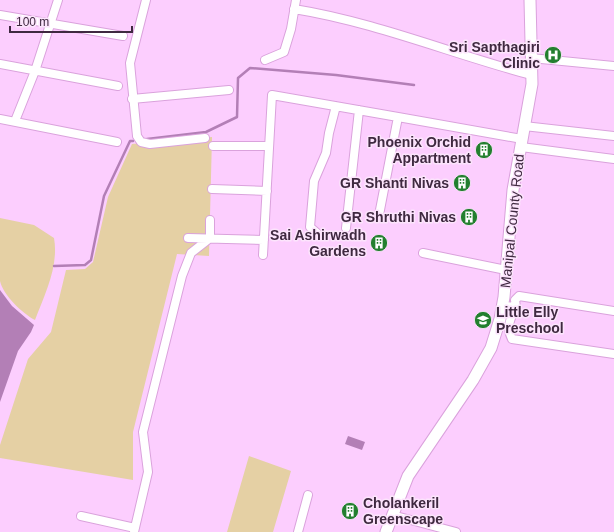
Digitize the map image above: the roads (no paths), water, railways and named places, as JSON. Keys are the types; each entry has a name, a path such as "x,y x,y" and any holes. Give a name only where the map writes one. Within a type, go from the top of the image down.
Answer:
{"main road":[{"name":"Manipal County Road","path":"386,532 408,476 474,380 491,348 503,306 513,190 532,84 530,0"}],"street":[{"path":"15,121 35,71 58,0"},
{"path":"146,0 130,63 132,99 137,136 141,142 150,144 205,138"},
{"path":"265,60 284,52 291,29 295,4 493,65 531,75"},
{"path":"0,15 123,36"},
{"path":"531,58 614,66"},
{"path":"0,64 118,86"},
{"path":"132,99 228,90"},
{"path":"263,254 272,95 398,117 521,143 614,159"},
{"path":"317,233 310,227 314,181 326,153 329,133 336,106"},
{"path":"346,228 359,110"},
{"path":"380,215 398,117"},
{"path":"0,119 117,142"},
{"path":"524,126 614,136"},
{"path":"213,146 269,146"},
{"path":"212,190 267,191"},
{"path":"210,220 210,238"},
{"path":"188,238 264,240"},
{"path":"80,516 135,530 148,472 143,432 182,276 191,253 210,238"},
{"path":"423,253 506,270"},
{"path":"614,311 519,296 515,300 516,307 510,317 508,332 512,339 614,354"},
{"path":"503,306 516,307"},
{"path":"298,532 308,495"},
{"path":"392,516 456,532"}],"waterway":[{"path":"147,139 206,132 237,117 238,78 250,68 336,75 414,85"},
{"path":"54,266 85,265 91,260 104,196 130,141 133,141"}],"place":[{"name":"Sri Sapthagiri Clinic","path":"553,55"},
{"name":"Phoenix Orchid Appartment","path":"484,150"},
{"name":"GR Shanti Nivas","path":"462,183"},
{"name":"GR Shruthi Nivas","path":"469,217"},
{"name":"Sai Ashirwadh Gardens","path":"379,243"},
{"name":"Little Elly Preschool","path":"483,320"},
{"name":"Cholankeril Greenscape","path":"350,511"}]}
